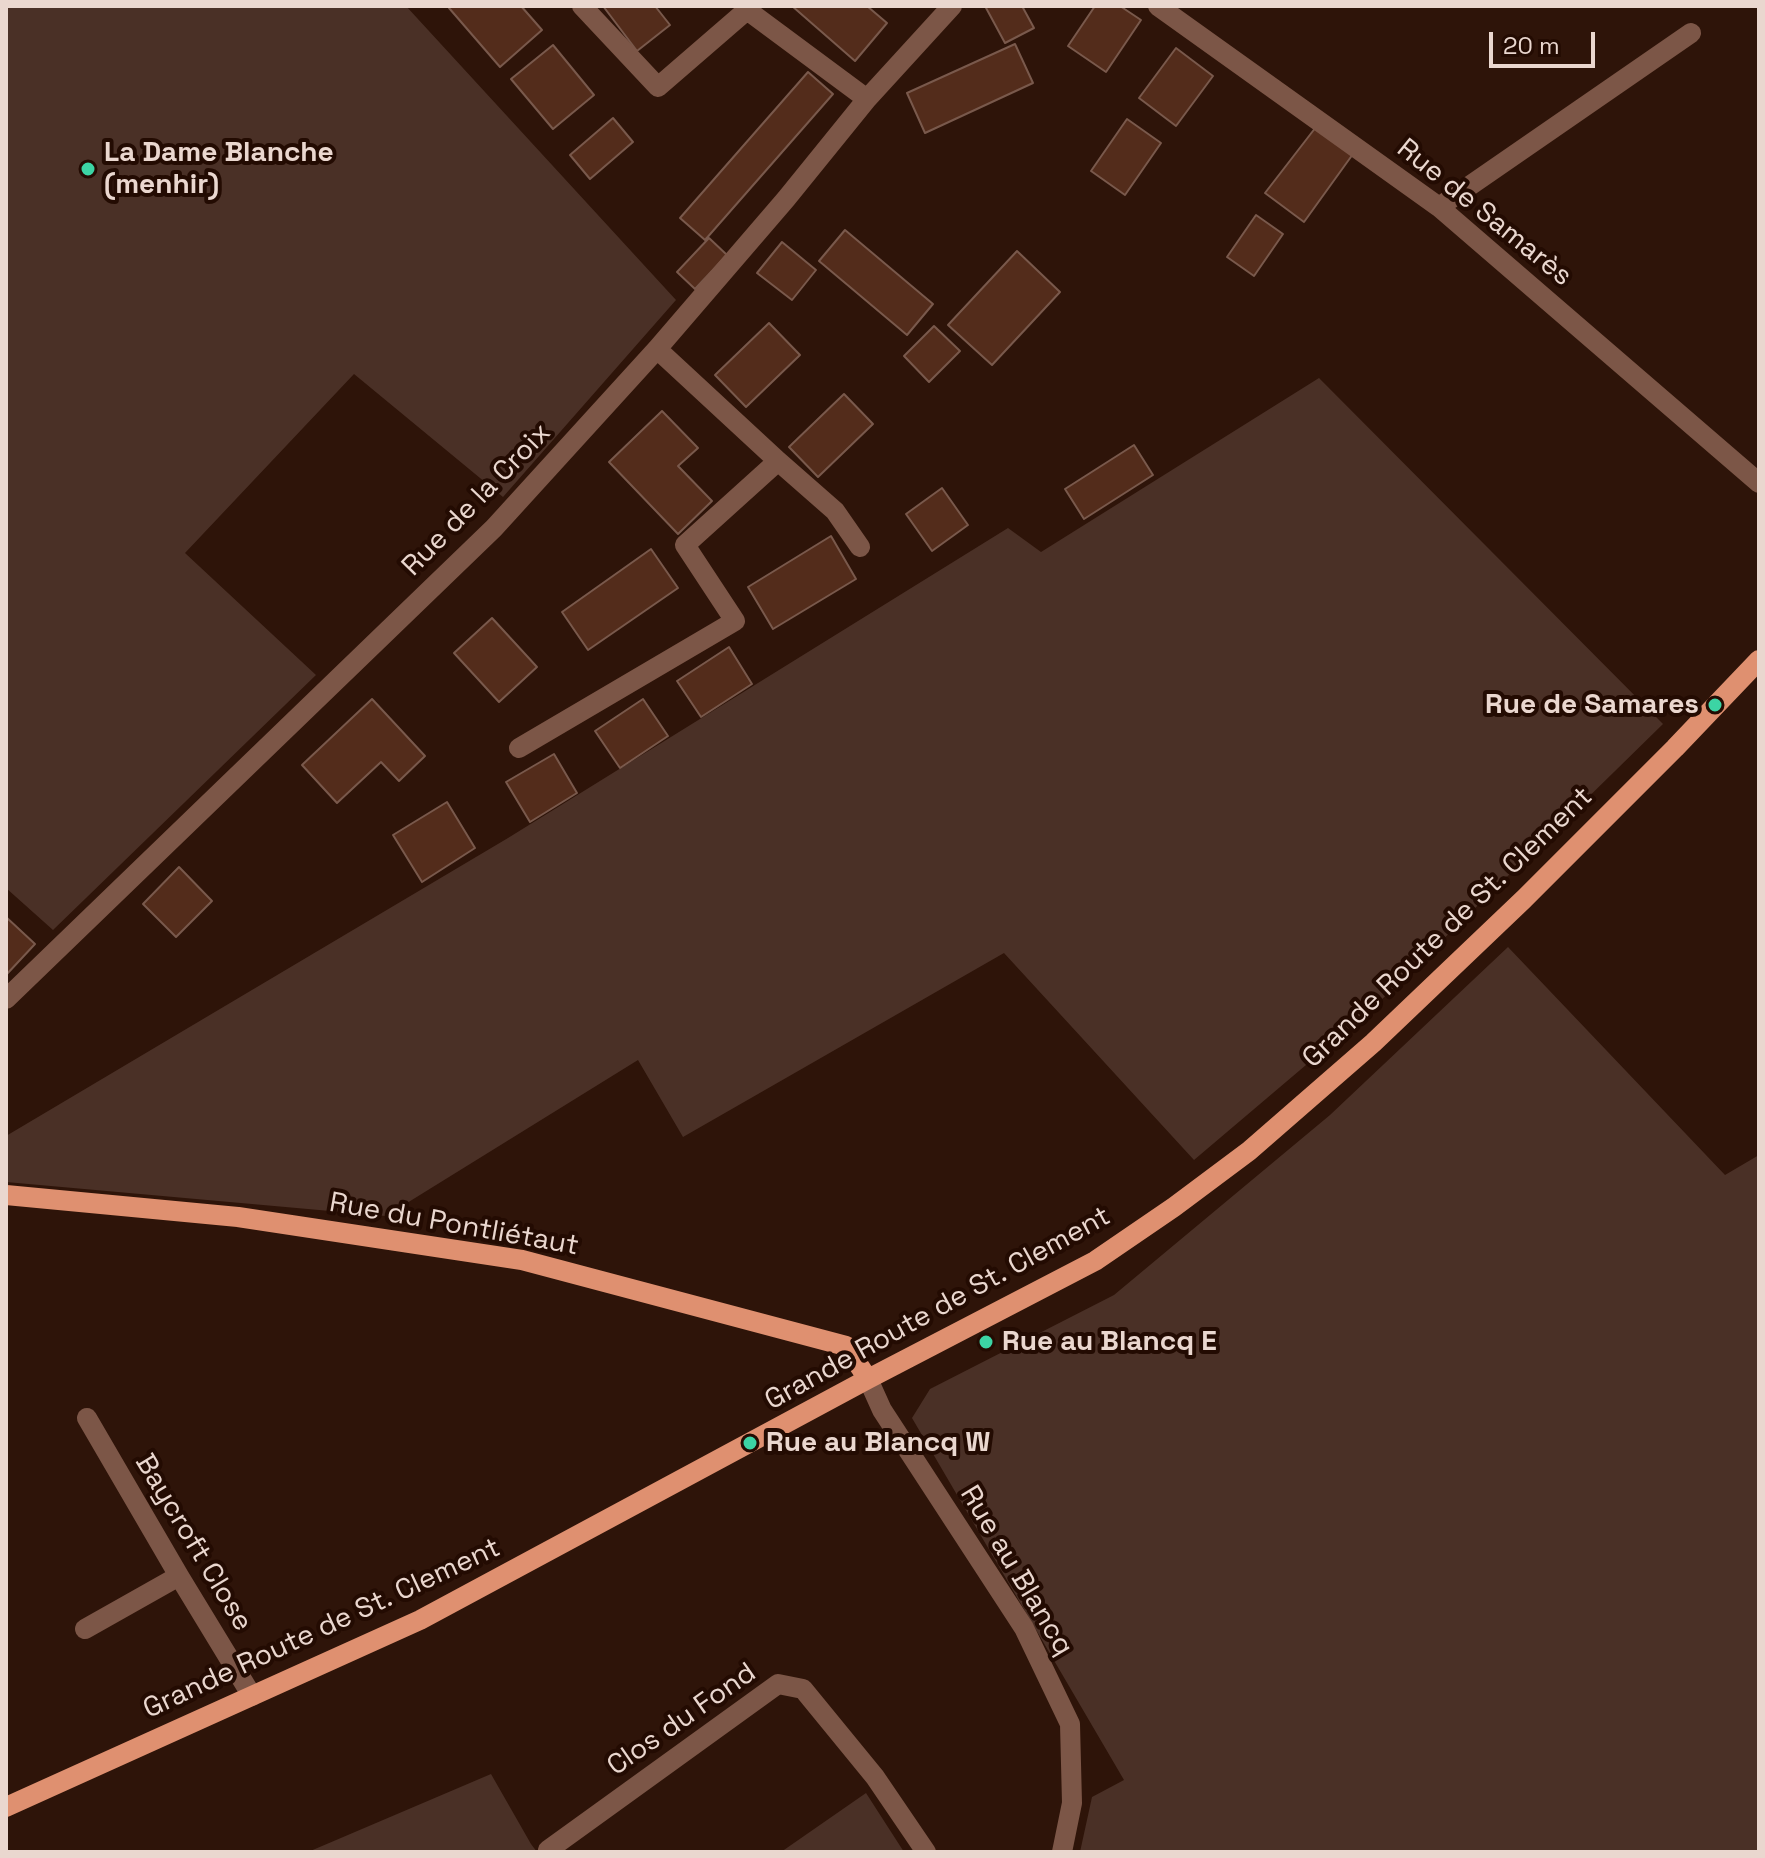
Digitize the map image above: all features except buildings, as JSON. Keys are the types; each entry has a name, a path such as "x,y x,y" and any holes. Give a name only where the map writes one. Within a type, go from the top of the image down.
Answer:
{"main road":[{"name":"Grande Route de St. Clement","path":"6,1807 420,1620 868,1379 1095,1261 1249,1151 1373,1043 1524,899 1759,660"},
{"name":"Rue du Pontliétaut","path":"6,1195 238,1217 522,1260 846,1346 868,1379"}],"street":[{"path":"582,6 658,87 747,10 867,99"},
{"name":"Rue de la Croix","path":"6,999 494,528 657,349 867,99 952,6"},
{"name":"Rue de Samarès","path":"1158,6 1439,207 1759,483"},
{"path":"1439,207 1691,33"},
{"path":"657,349 835,511 860,547"},
{"path":"519,748 735,621 685,545 778,461"},
{"name":"Rue au Blancq","path":"868,1379 882,1410 1024,1628 1070,1724 1072,1803 1062,1852"},
{"name":"Baycroft Close","path":"87,1418 252,1696"},
{"path":"85,1629 179,1576"},
{"name":"Clos du Fond","path":"548,1850 778,1684 803,1689 875,1777 926,1852"}],"shaded area":[{"path":"6,6 406,6 676,300 503,497 354,374 185,553 316,675 53,930 6,888"},
{"path":"1319,378 1663,724 1372,1009 1194,1160 1004,953 683,1137 638,1060 386,1216 6,1182 6,1136 508,838 1008,528 1041,552"},
{"path":"1508,947 1725,1175 1759,1155 1759,1852 1080,1852 1092,1797 1124,1780 912,1418 930,1389 1114,1295 1330,1115"},
{"path":"491,1774 537,1852 308,1852"},
{"path":"866,1793 904,1852 781,1852"}],"place":[{"name":"La Dame Blanche (menhir)","path":"88,169"},
{"name":"Rue de Samares","path":"1715,705"},
{"name":"Rue au Blancq E","path":"986,1342"},
{"name":"Rue au Blancq W","path":"750,1443"}]}
